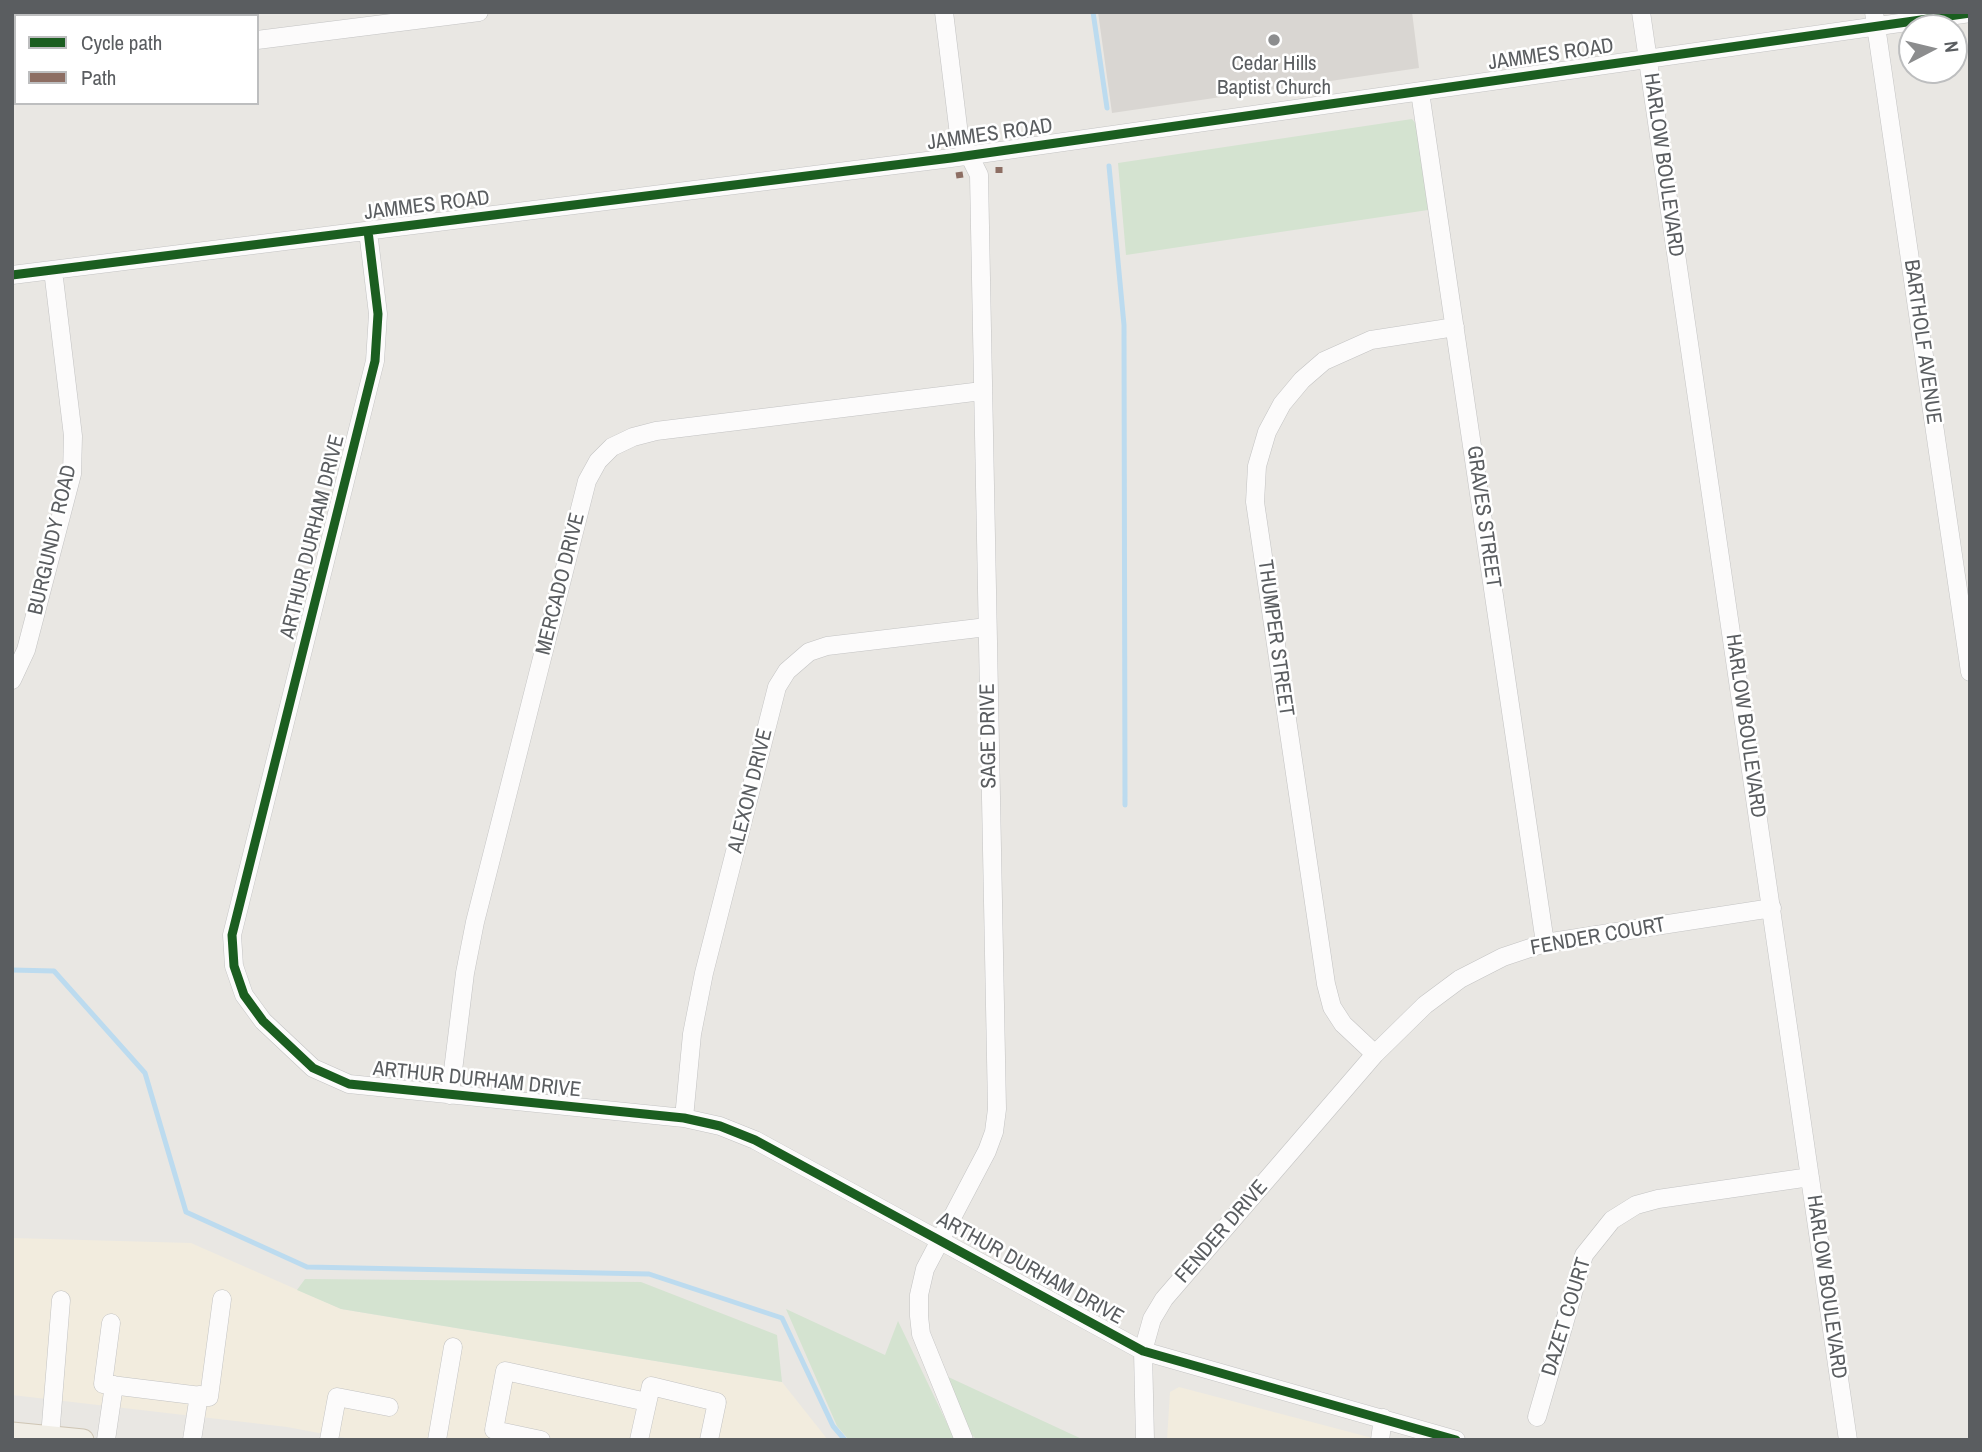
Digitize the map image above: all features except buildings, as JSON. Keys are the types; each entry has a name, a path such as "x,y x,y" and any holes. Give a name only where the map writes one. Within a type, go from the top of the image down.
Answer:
{"main road":[{"path":"12,1433 83,1440"}],"street":[{"path":"259,40 479,12"},
{"name":"SAGE DRIVE","path":"944,12 959,135 979,175 997,1109 995,1132 987,1151 925,1269 919,1295 919,1316 921,1334 964,1440"},
{"name":"HARLOW BOULEVARD","path":"1641,12 1848,1440"},
{"name":"JAMMES ROAD","path":"12,275 969,155 1647,59 1875,19 1970,13"},
{"name":"BARTHOLF AVENUE","path":"1875,19 1970,672"},
{"name":"GRAVES STREET","path":"1420,92 1545,943"},
{"name":"ARTHUR DURHAM DRIVE","path":"368,231 378,314 375,361 232,935 234,966 244,995 263,1021 313,1069 349,1084 684,1118 720,1126 755,1140 1143,1351 1456,1440"},
{"name":"BURGUNDY ROAD","path":"12,680 19,647 72,474 73,436 53,271"},
{"name":"THUMPER STREET","path":"1375,1054 1343,1024 1332,1007 1326,984 1255,502 1258,466 1267,432 1282,404 1302,380 1324,361 1371,340 1455,327"},
{"name":"MERCADO DRIVE","path":"450,1094 465,973 475,922 587,481 598,461 612,447 633,437 656,431 982,391"},
{"name":"ALEXON DRIVE","path":"684,1118 692,1034 704,972 777,687 787,671 809,652 827,646 987,627"},
{"name":"FENDER COURT","path":"1375,1054 1425,1005 1460,979 1503,957 1545,943 1772,908"},
{"name":"FENDER DRIVE","path":"1145,1440 1143,1351 1152,1320 1164,1299 1375,1054"},
{"name":"DAZET COURT","path":"1537,1417 1584,1255 1612,1220 1636,1205 1658,1199 1810,1177"},
{"path":"111,1323 103,1384 209,1397 222,1299"},
{"path":"50,1437 61,1300"},
{"path":"437,1440 453,1347"},
{"path":"541,1440 494,1430 505,1371 647,1402"},
{"path":"106,1440 114,1385"},
{"path":"639,1440 651,1385 717,1402 709,1440"},
{"path":"192,1440 199,1395"},
{"path":"329,1440 337,1397 389,1407"},
{"path":"1380,1440 1383,1418"}],"shaded area":[{"path":"1098,12 1412,12 1419,68 1112,113"},
{"path":"12,1238 191,1243 341,1309 782,1382 828,1440 356,1440 287,1427 12,1395"},
{"path":"1179,1387 1380,1440 1167,1440 1170,1392"}],"green space":[{"path":"1412,119 1416,124 1428,210 1126,255 1118,163"},
{"path":"305,1279 641,1282 777,1335 782,1382 341,1309 297,1290"},
{"path":"786,1309 885,1355 898,1321 955,1440 849,1440 837,1426"},
{"path":"944,1375 1084,1440 977,1440 971,1434"}],"waterway":[{"path":"1093,12 1107,108"},
{"path":"1109,166 1124,325 1125,805"},
{"path":"12,970 54,971 145,1073 186,1212 307,1267 649,1274 782,1318 833,1426 845,1440"}],"marked path":[{"path":"981,132 982,138"},
{"path":"942,137 943,142"},
{"path":"999,167 999,173"},
{"path":"959,172 960,178"}],"cycle path":[{"path":"12,275 951,158 1970,13"},
{"path":"368,231 378,314 375,361 232,935 234,966 244,995 263,1021 313,1068 349,1084 684,1118 720,1126 755,1140 1143,1351 1456,1440"}],"place":[{"name":"Cedar Hills Baptist Church","path":"1274,40"}]}
